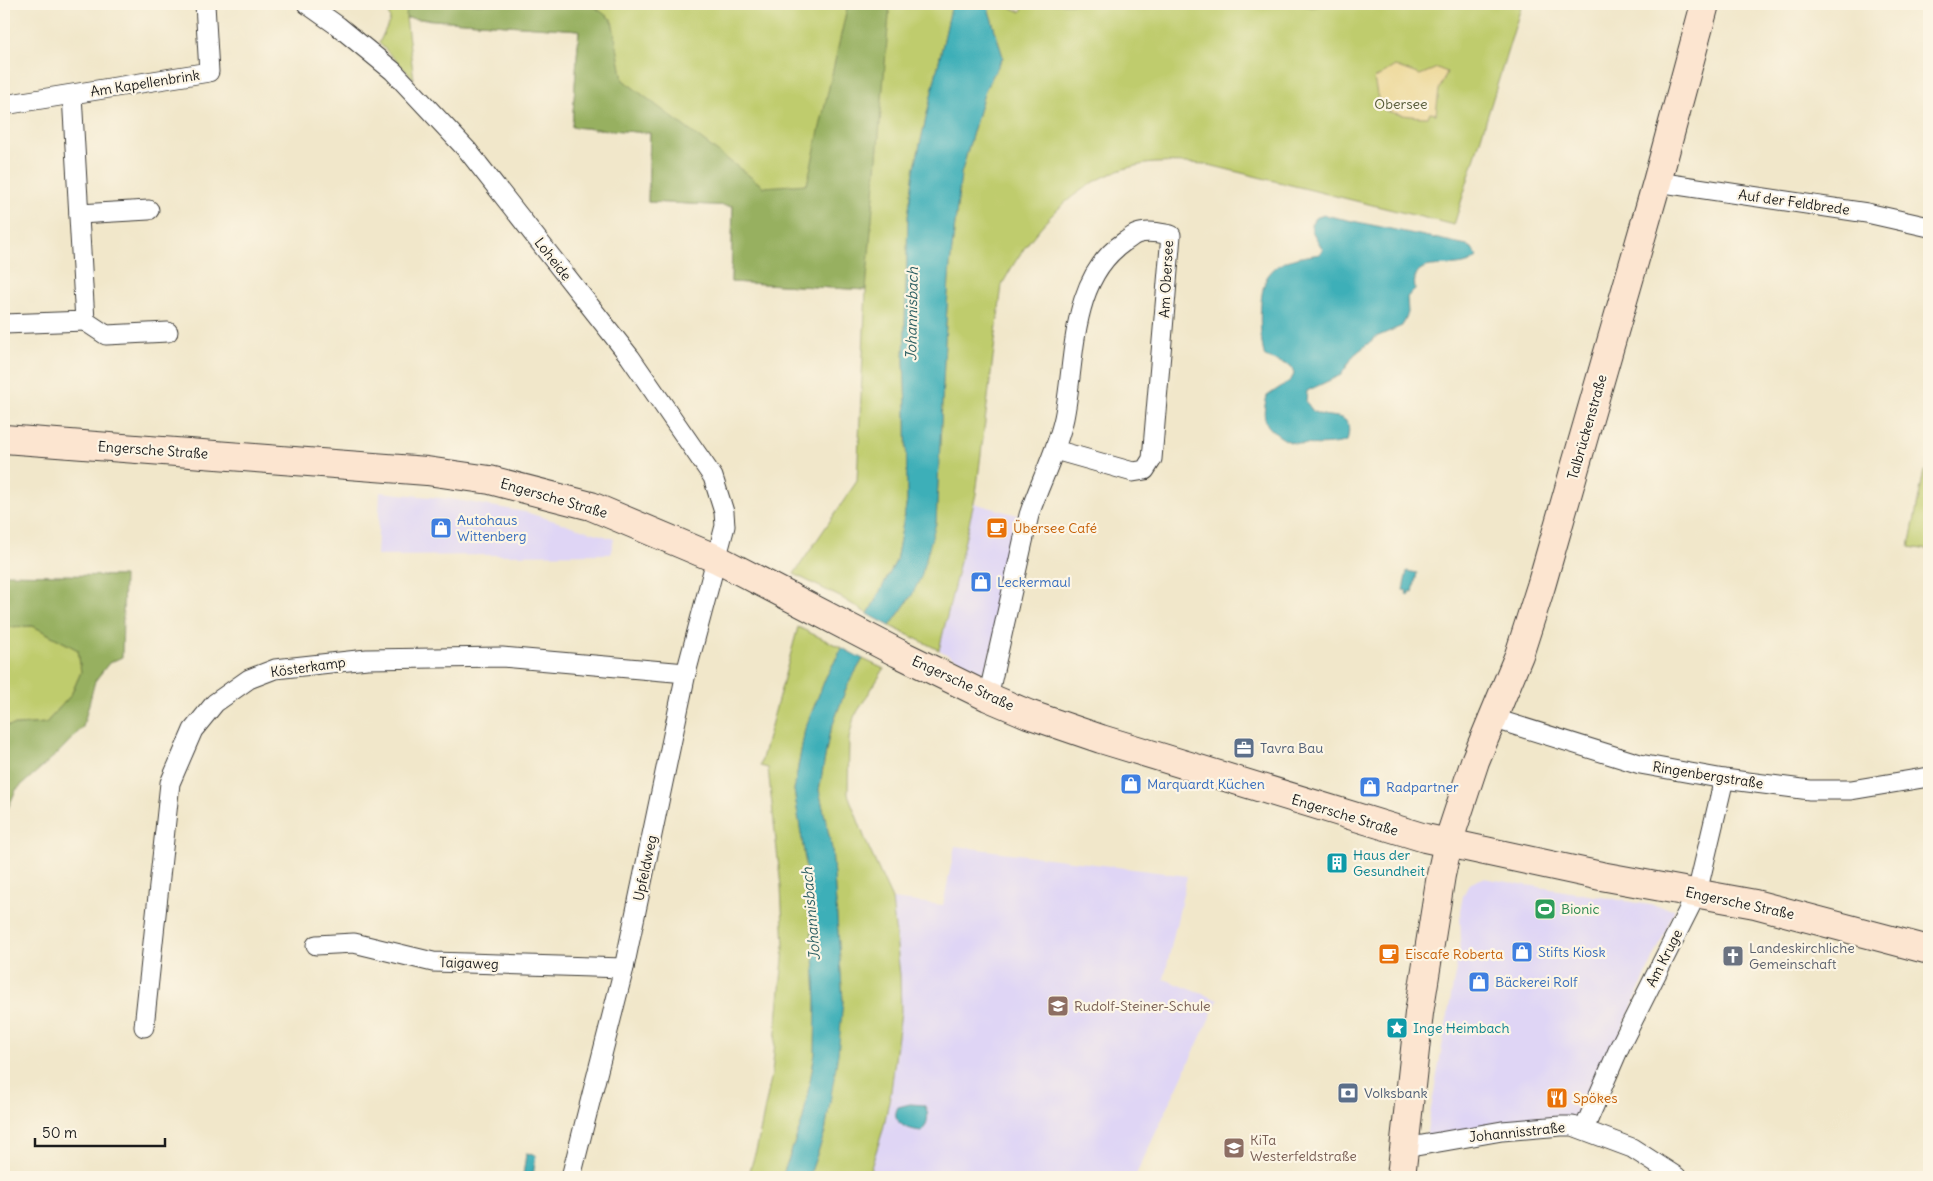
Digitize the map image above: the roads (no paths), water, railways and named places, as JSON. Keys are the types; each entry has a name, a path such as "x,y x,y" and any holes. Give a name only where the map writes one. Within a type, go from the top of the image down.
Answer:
{"main road":[{"name":"Talbrückenstraße","path":"1402,1177 1420,1012 1436,903 1448,843 1462,797 1492,718 1519,655 1541,586 1657,182 1705,4"},
{"name":"Engersche Straße","path":"4,439 427,471 490,480 591,506 717,559 988,696 1028,714 1110,742 1398,830 1448,843 1601,876 1755,904 1929,950"}],"street":[{"name":"Am Kapellenbrink","path":"4,105 209,72 205,4"},
{"name":"Loheide","path":"307,4 338,26 393,71 468,151 630,357 713,476 724,512 726,526 717,559"},
{"name":"Am Kapellenbrink","path":"72,95 84,321"},
{"name":"Auf der Feldbrede","path":"1657,182 1867,213 1929,227"},
{"path":"79,214 149,210"},
{"name":"Am Obersee","path":"988,696 1029,515 1036,493 1055,450 1064,418 1076,337 1088,289 1101,266 1114,249 1137,233 1153,232 1171,235 1152,459 1145,470 1133,472 1055,450"},
{"path":"4,324 84,321 106,335 168,332"},
{"name":"Upfeldweg","path":"571,1177 624,968 686,673 717,559"},
{"name":"Kösterkamp","path":"144,1027 170,783 194,730 215,703 249,679 275,670 367,659 502,656 686,673"},
{"name":"Ringenbergstraße","path":"1492,718 1640,764 1724,779 1810,790 1851,790 1929,778"},
{"name":"Am Kruge","path":"1584,1129 1620,1046 1697,893 1724,779"},
{"name":"Taigaweg","path":"316,945 354,944 433,962 624,968"},
{"name":"Johannisstraße","path":"1405,1148 1502,1131 1561,1126 1584,1129 1632,1148 1677,1177"}],"water":[{"name":"Johannisbach","path":"952,4 987,4 1003,57 985,90 961,174 950,265 936,523 921,577 912,595 890,626 868,614 896,561 907,501 904,362 908,217 914,171"},
{"path":"1324,215 1467,245 1472,248 1477,257 1469,262 1458,265 1427,267 1419,270 1415,278 1415,290 1407,297 1408,313 1402,326 1376,337 1354,355 1341,375 1307,391 1306,402 1313,411 1344,419 1348,424 1349,430 1347,441 1342,443 1308,445 1293,443 1279,436 1265,421 1264,410 1267,396 1291,380 1294,374 1291,366 1265,357 1261,339 1260,314 1263,289 1270,273 1280,264 1293,259 1320,254 1323,250 1312,231 1311,224 1315,218"},
{"path":"1407,571 1417,573 1413,592 1410,591 1410,595 1406,594 1407,591 1403,590"},
{"name":"Johannisbach","path":"842,648 863,659 847,686 829,735 819,790 832,849 843,1001 838,1054 825,1132 809,1177 782,1177 803,1119 815,1054 816,1001 814,952 804,852 794,790 805,729 826,677"},
{"path":"910,1104 924,1105 926,1108 928,1118 922,1131 902,1125 896,1117 898,1107"},
{"path":"526,1154 536,1155 533,1177 523,1175"}],"place":[{"name":"Autohaus Wittenberg","path":"441,528"},
{"name":"Übersee Café","path":"997,528"},
{"name":"Leckermaul","path":"981,582"},
{"name":"Tavra Bau","path":"1244,748"},
{"name":"Marquardt Küchen","path":"1131,784"},
{"name":"Radpartner","path":"1370,787"},
{"name":"Haus der Gesundheit","path":"1337,863"},
{"name":"Bionic","path":"1545,909"},
{"name":"Stifts Kiosk","path":"1522,952"},
{"name":"Eiscafe Roberta","path":"1389,954"},
{"name":"Landeskirchliche Gemeinschaft","path":"1733,956"},
{"name":"Bäckerei Rolf","path":"1479,982"},
{"name":"Rudolf-Steiner-Schule","path":"1058,1006"},
{"name":"Inge Heimbach","path":"1397,1028"},
{"name":"Volksbank","path":"1348,1093"},
{"name":"Spökes","path":"1557,1098"},
{"name":"KiTa Westerfeldstraße","path":"1234,1148"}],"park label":[{"name":"Obersee","path":"1401,104"}]}
